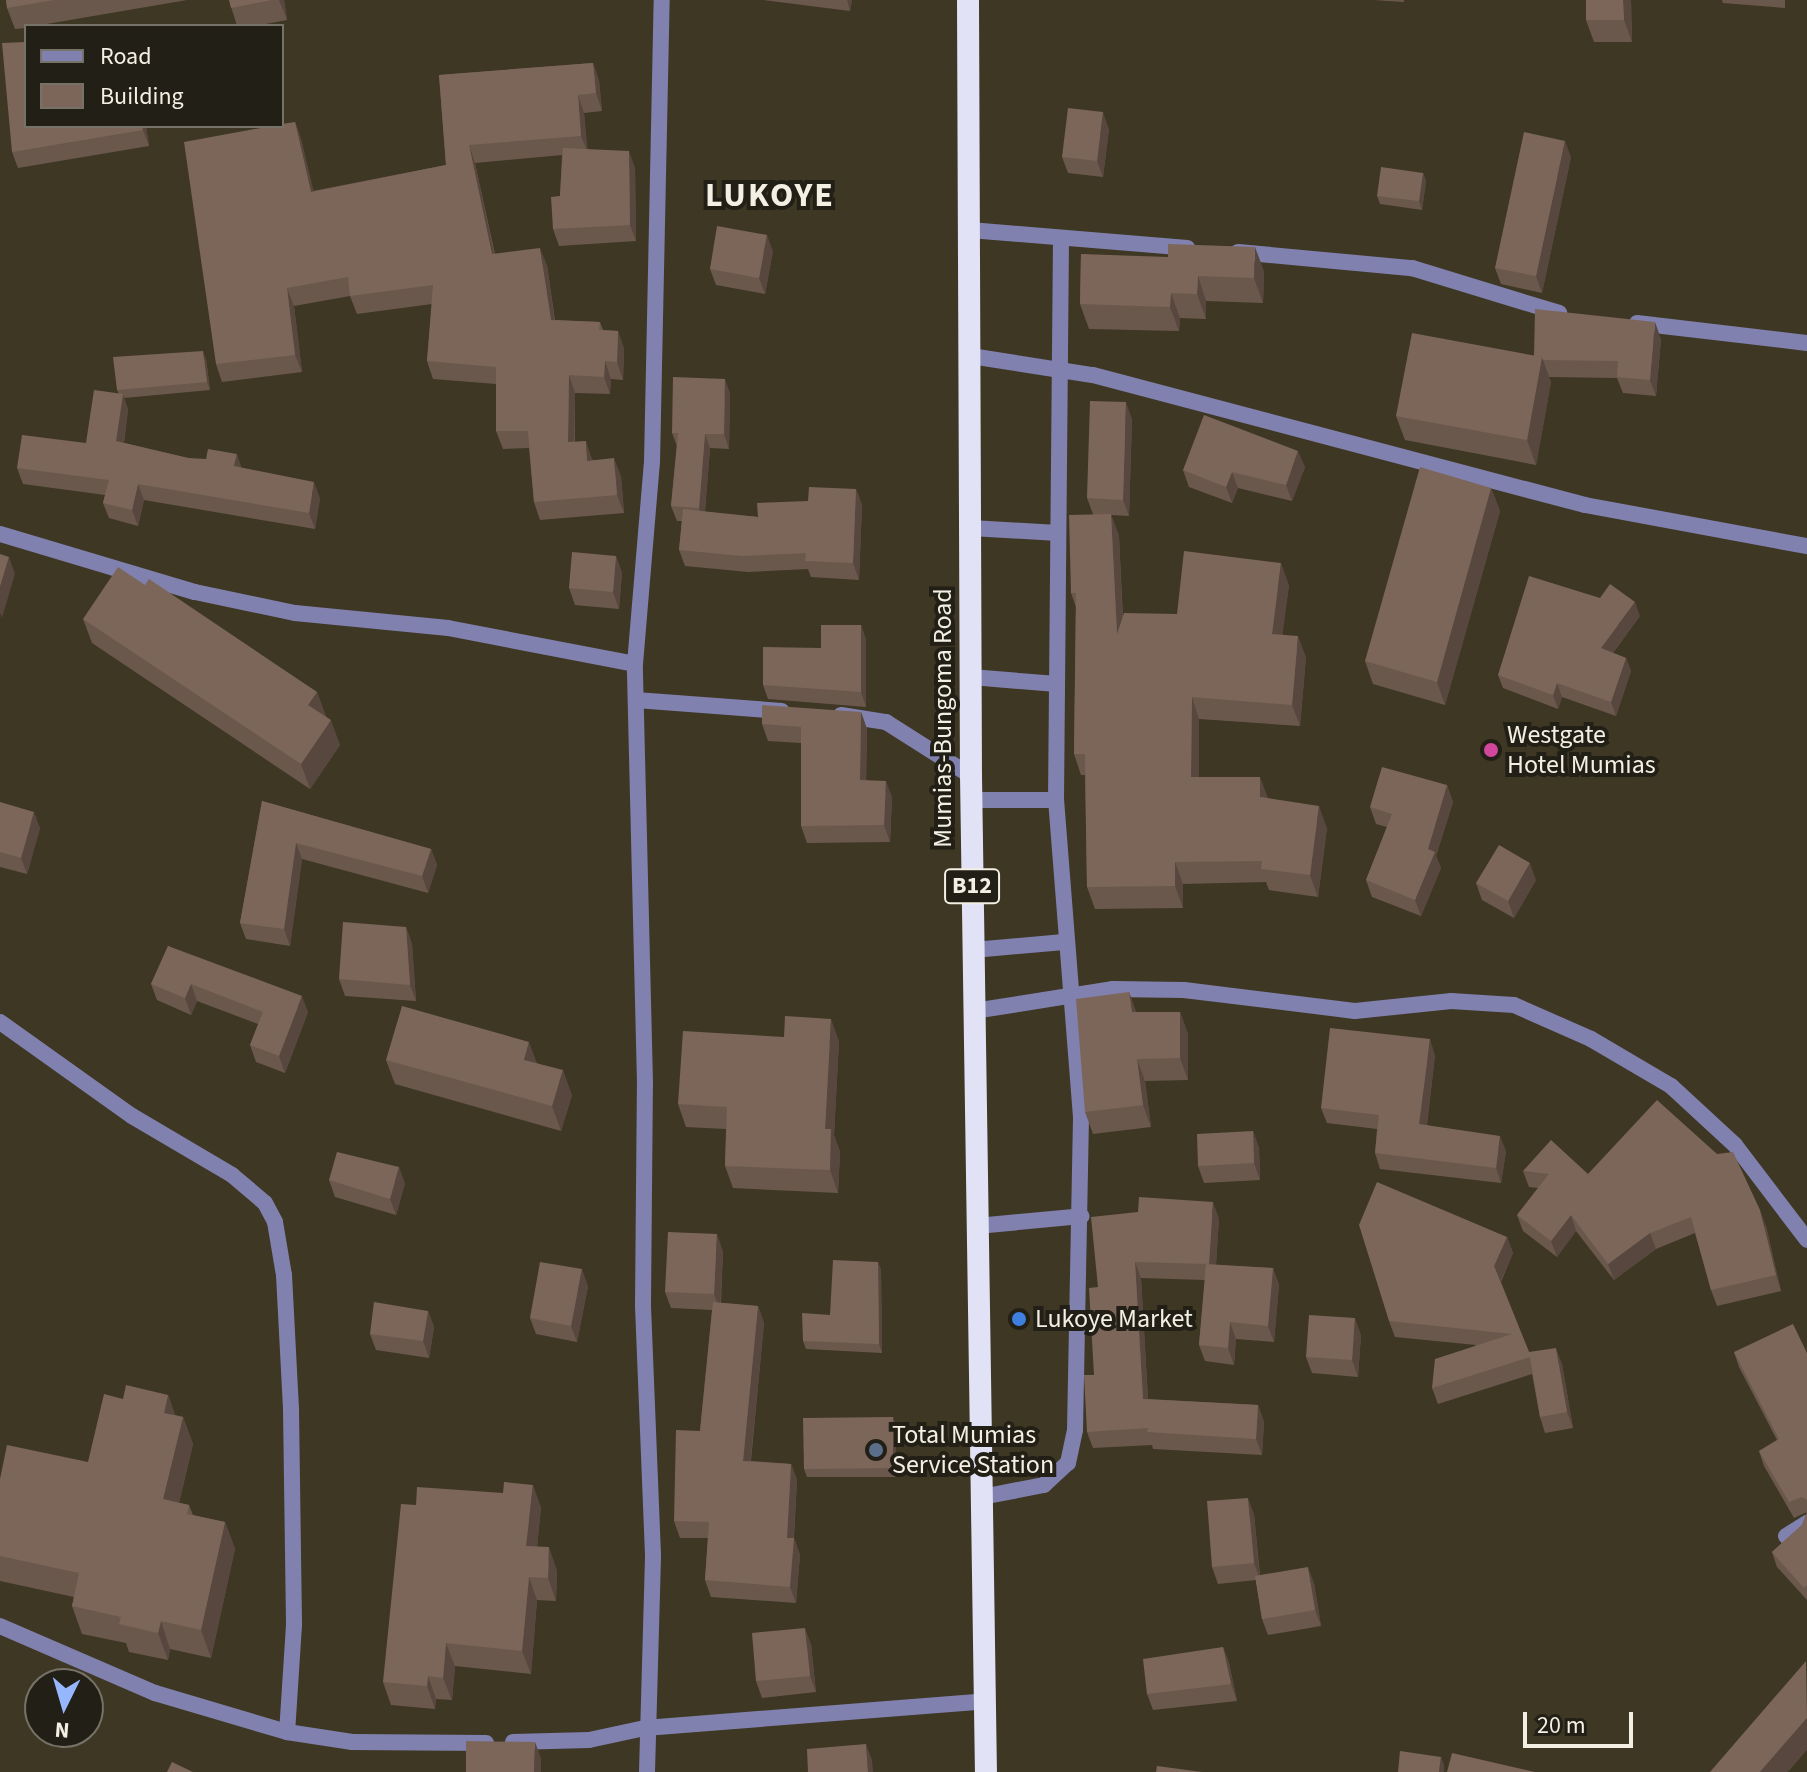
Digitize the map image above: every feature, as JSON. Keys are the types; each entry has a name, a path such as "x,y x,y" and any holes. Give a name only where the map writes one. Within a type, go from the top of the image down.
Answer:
{"highway":[{"name":"Mumias-Bungoma Road","path":"968,0 971,800 986,1772"}],"street":[{"path":"647,1772 645,1728 653,1555 643,1304 645,1083 635,664 652,462 662,0"},
{"path":"970,230 1412,268 1528,308 1583,317"},
{"path":"982,1497 1044,1485 1068,1463 1076,1415 1082,1216 1081,1117 1068,993 1056,800 1063,371 1061,238"},
{"path":"1612,320 1807,343"},
{"path":"971,356 1063,371 1296,426 1585,505 1807,546"},
{"path":"971,528 1058,533"},
{"path":"0,534 195,592 295,613 461,630 635,664"},
{"path":"971,677 1057,684"},
{"path":"636,700 813,713 886,722 971,776"},
{"path":"971,800 1056,800"},
{"path":"973,950 1064,942"},
{"path":"974,1011 1068,993 1184,990 1355,1011 1451,1001 1514,1005 1591,1039 1671,1086 1735,1145 1807,1240"},
{"path":"0,1022 132,1116 232,1175 265,1203 275,1222 284,1275 291,1409 294,1625 287,1732"},
{"path":"977,1226 1082,1216"},
{"path":"1786,1536 1807,1523"},
{"path":"0,1626 155,1693 287,1732 352,1742 589,1740 645,1728 986,1701"}],"building":[{"path":"6,0 54,0 7,8"},
{"path":"229,0 271,0 231,8"},
{"path":"1586,0 1623,0 1624,20 1586,20"},
{"path":"24,42 24,128 143,130 12,152 2,43"},
{"path":"593,63 596,93 578,95 581,136 469,145 492,254 540,248 551,320 600,322 599,330 618,331 617,362 605,361 604,377 569,375 568,442 586,441 587,461 614,458 617,495 534,502 528,431 496,431 496,367 427,361 433,285 350,296 348,277 287,288 295,355 216,364 184,142 260,128 284,128 284,124 295,122 311,192 446,165 439,75"},
{"path":"1068,108 1103,112 1097,161 1062,157"},
{"path":"1524,132 1565,141 1536,276 1495,268"},
{"path":"563,148 629,151 630,225 553,229 551,197 560,196"},
{"path":"1381,167 1423,173 1419,201 1377,196"},
{"path":"717,226 767,235 759,278 710,269"},
{"path":"1168,244 1255,247 1254,278 1198,276 1197,294 1171,293 1170,307 1080,304 1081,254 1168,257"},
{"path":"1535,309 1655,322 1650,380 1617,377 1618,361 1543,360 1534,356"},
{"path":"1412,333 1542,357 1527,440 1396,416"},
{"path":"203,351 207,382 117,390 113,357"},
{"path":"673,377 725,379 724,434 705,434 699,508 671,506 678,433 672,433"},
{"path":"94,390 123,394 116,441 188,458 206,459 208,449 237,454 234,466 314,482 309,513 138,484 132,510 103,503 109,480 17,468 22,435 86,443"},
{"path":"1090,401 1126,402 1123,500 1087,498"},
{"path":"1204,415 1298,451 1286,485 1232,472 1226,487 1183,470"},
{"path":"1420,467 1491,488 1437,682 1365,661"},
{"path":"809,487 856,489 853,563 805,561 806,553 742,556 679,550 683,509 758,517 757,503 808,501"},
{"path":"1111,514 1117,634 1124,613 1177,614 1184,551 1281,563 1272,634 1298,636 1292,705 1192,697 1191,777 1260,777 1260,797 1319,806 1310,875 1261,869 1262,861 1175,862 1175,886 1087,887 1085,754 1074,754 1076,593 1071,593 1069,515"},
{"path":"572,552 616,556 613,592 569,588"},
{"path":"0,554 9,557 0,587"},
{"path":"118,567 145,585 149,579 317,692 308,705 331,720 301,764 83,619"},
{"path":"1529,576 1600,598 1610,584 1635,602 1601,648 1626,658 1611,702 1557,683 1553,695 1498,675"},
{"path":"821,625 861,625 861,692 763,685 763,647 821,648"},
{"path":"762,705 861,712 860,780 886,781 884,825 801,826 801,727 762,724"},
{"path":"1382,767 1447,785 1428,849 1435,852 1415,900 1366,880 1392,814 1370,807"},
{"path":"262,801 431,849 422,876 296,843 284,929 240,923"},
{"path":"0,802 34,812 21,858 0,852"},
{"path":"1499,845 1530,863 1508,901 1476,883"},
{"path":"343,922 406,927 410,985 339,979"},
{"path":"168,946 302,996 279,1056 250,1045 263,1012 191,984 185,998 151,984"},
{"path":"1129,992 1132,1012 1180,1012 1180,1058 1137,1059 1143,1105 1085,1112 1076,999"},
{"path":"402,1006 529,1042 524,1060 563,1070 552,1106 386,1060"},
{"path":"785,1016 831,1019 825,1129 831,1129 830,1170 725,1166 727,1107 678,1104 683,1031 784,1037"},
{"path":"1330,1028 1430,1039 1419,1124 1500,1136 1496,1168 1375,1153 1379,1115 1321,1108"},
{"path":"1657,1100 1717,1154 1733,1152 1760,1210 1776,1275 1711,1290 1691,1217 1650,1233 1608,1264 1571,1215 1551,1241 1517,1215 1549,1174 1523,1171 1551,1140 1588,1174"},
{"path":"1253,1131 1254,1163 1198,1166 1197,1134"},
{"path":"337,1152 399,1167 390,1199 329,1180"},
{"path":"1377,1182 1507,1237 1494,1266 1529,1352 1556,1348 1567,1412 1540,1417 1530,1357 1432,1388 1435,1359 1512,1334 1389,1321 1359,1225"},
{"path":"1139,1197 1213,1202 1209,1264 1135,1262 1143,1399 1258,1405 1256,1439 1147,1432 1148,1428 1087,1432 1084,1375 1094,1375 1089,1288 1098,1287 1091,1217 1138,1212"},
{"path":"668,1232 717,1234 714,1294 665,1292"},
{"path":"833,1260 878,1262 879,1344 803,1341 802,1313 830,1315"},
{"path":"540,1262 582,1269 571,1326 530,1318"},
{"path":"1206,1264 1273,1268 1268,1326 1230,1322 1228,1348 1199,1345"},
{"path":"374,1302 428,1311 423,1341 370,1334"},
{"path":"713,1302 758,1306 743,1461 791,1464 787,1538 794,1538 790,1587 705,1580 709,1522 674,1521 676,1430 700,1431"},
{"path":"1309,1315 1355,1318 1352,1360 1306,1357"},
{"path":"1793,1324 1807,1353 1807,1500 1802,1497 1789,1502 1759,1451 1779,1439 1734,1352"},
{"path":"126,1385 168,1395 164,1413 183,1417 163,1499 189,1505 187,1514 225,1522 201,1630 161,1621 158,1633 119,1624 121,1617 72,1606 79,1573 0,1556 0,1479 7,1445 88,1462 104,1394 123,1399"},
{"path":"893,1417 893,1468 804,1469 803,1418"},
{"path":"504,1482 533,1485 526,1546 549,1547 548,1578 529,1577 522,1651 446,1643 443,1678 428,1676 427,1686 383,1682 401,1504 416,1505 417,1487 503,1493"},
{"path":"1248,1498 1254,1563 1212,1567 1207,1501"},
{"path":"1807,1512 1807,1585 1804,1588 1772,1552 1802,1525"},
{"path":"1308,1567 1315,1610 1262,1619 1255,1576"},
{"path":"805,1628 810,1676 756,1681 752,1633"},
{"path":"1223,1647 1231,1684 1147,1694 1143,1659"},
{"path":"1806,1661 1807,1718 1760,1772 1710,1772"},
{"path":"466,1741 535,1742 534,1772 466,1772"},
{"path":"866,1744 868,1772 808,1772 807,1749"},
{"path":"1400,1751 1441,1757 1439,1772 1398,1772"},
{"path":"1452,1753 1535,1772 1447,1772"},
{"path":"172,1762 193,1772 167,1772"},
{"path":"1157,1766 1202,1772 1156,1772"}],"place":[{"name":"Westgate Hotel Mumias","path":"1491,750"},
{"name":"Lukoye Market","path":"1019,1319"},
{"name":"Total Mumias Service Station","path":"876,1450"}],"district":[{"name":"LUKOYE","path":"770,196"}]}
